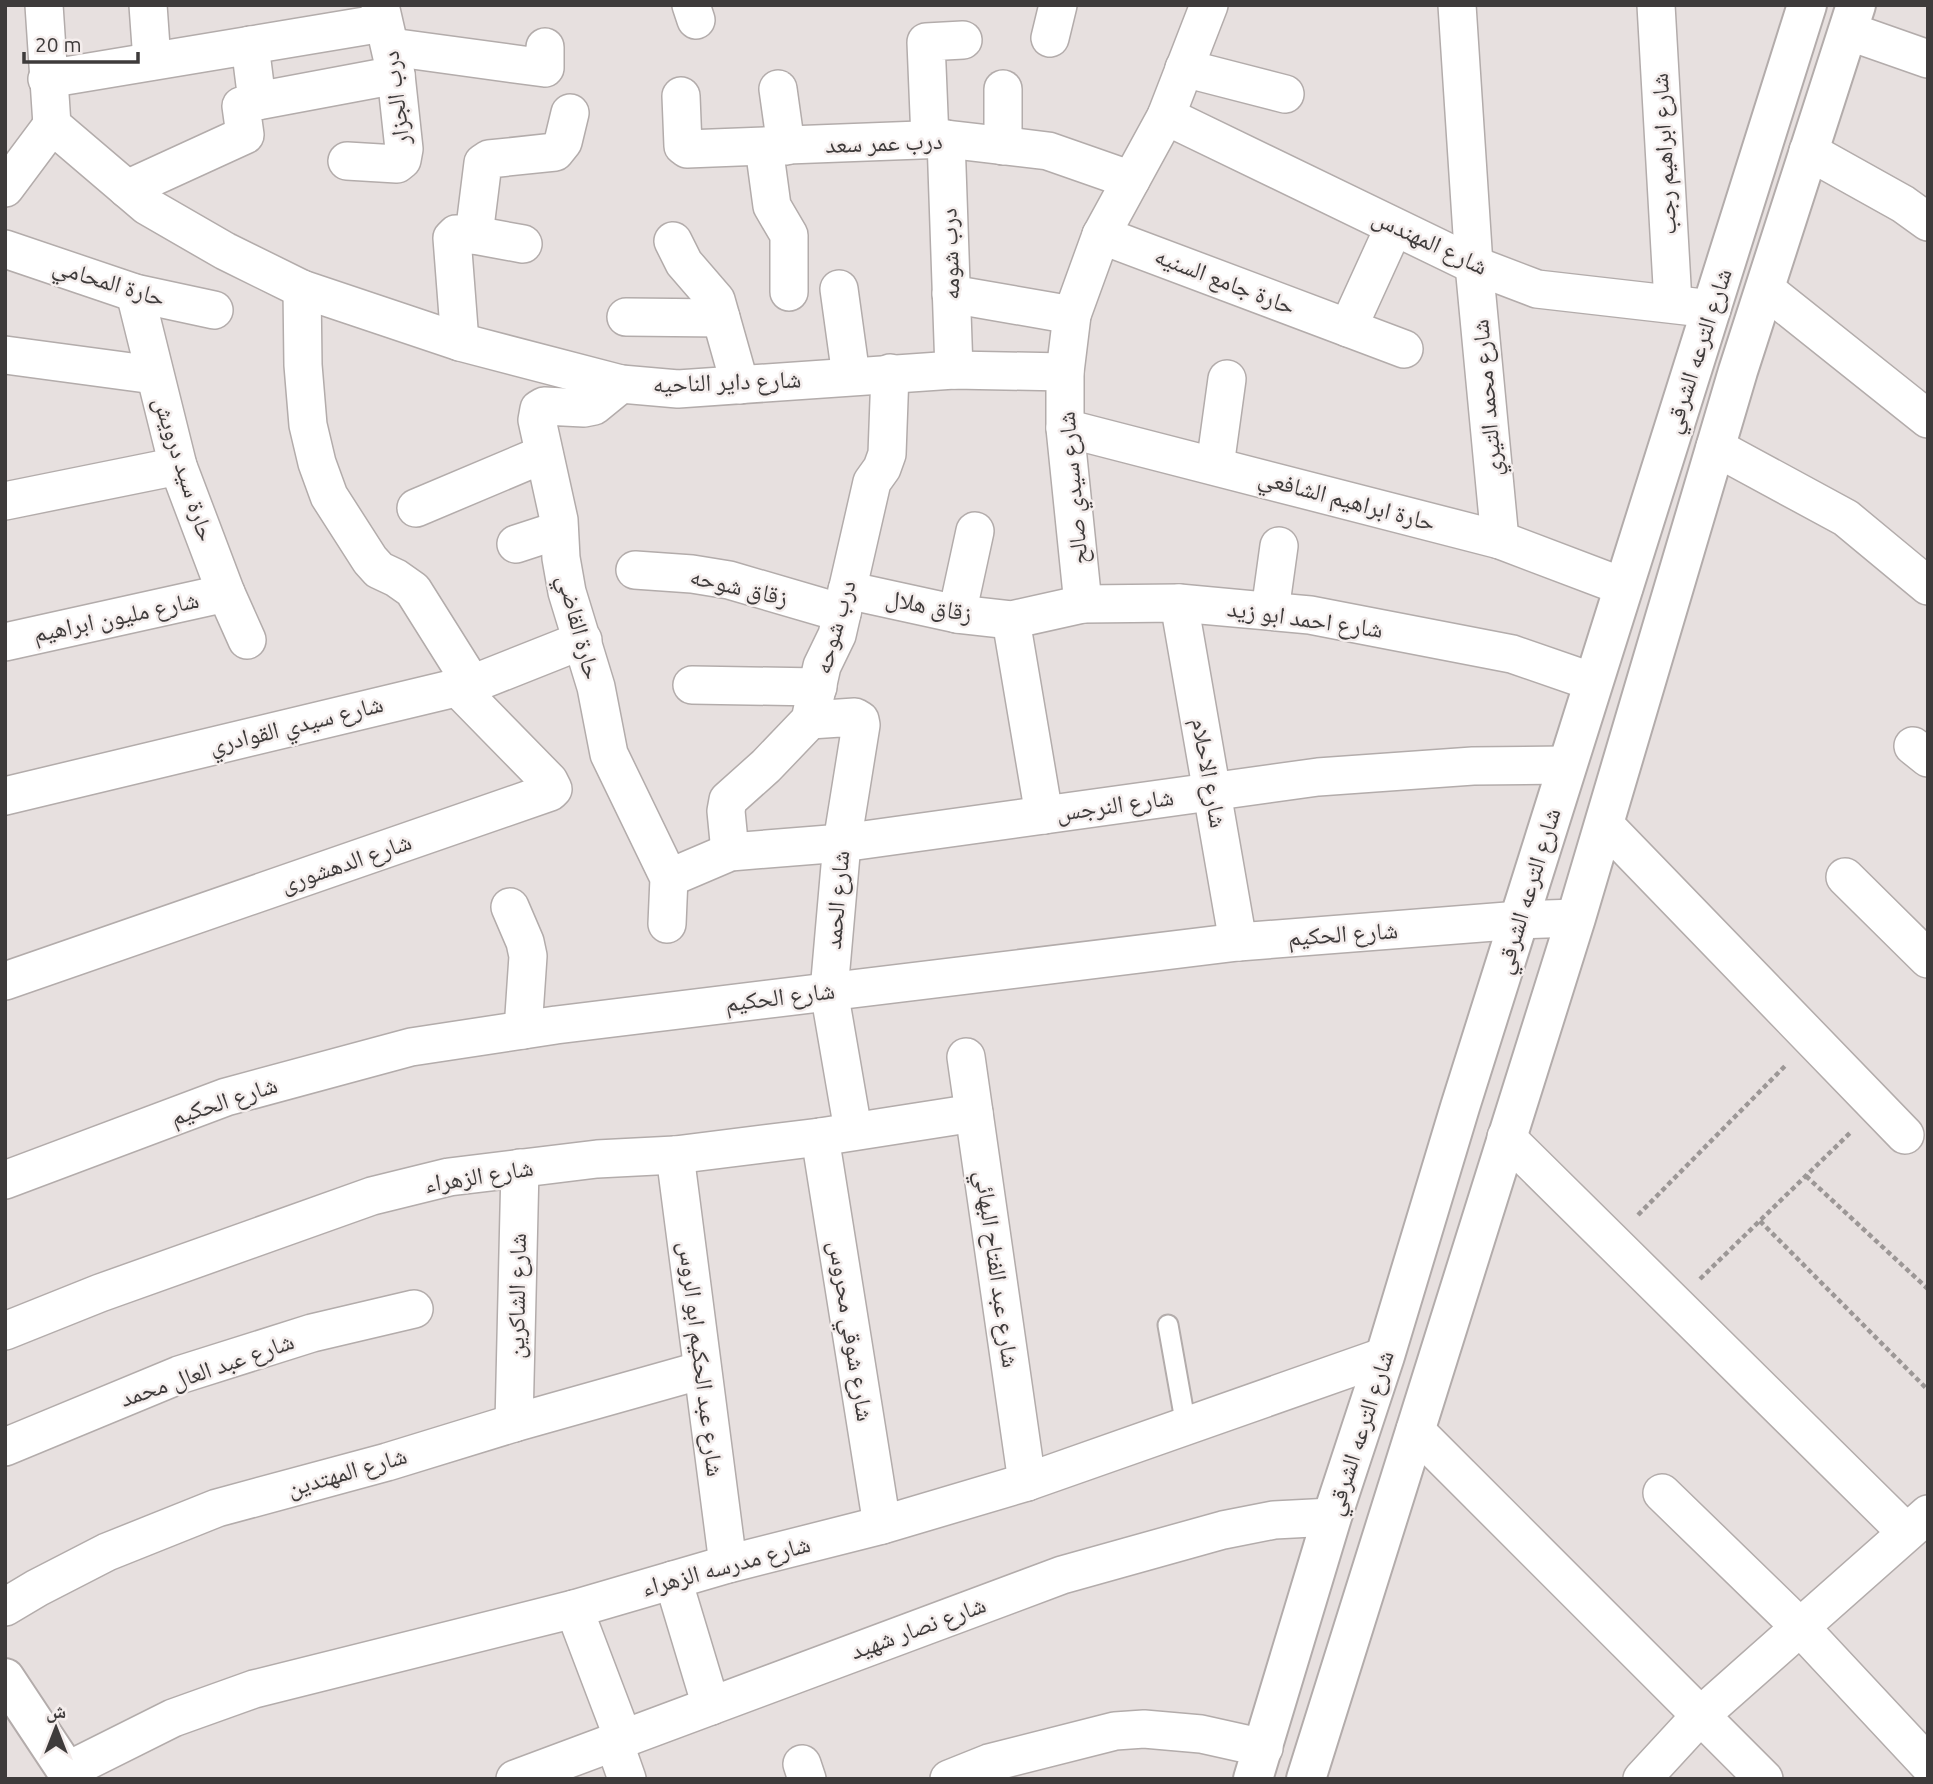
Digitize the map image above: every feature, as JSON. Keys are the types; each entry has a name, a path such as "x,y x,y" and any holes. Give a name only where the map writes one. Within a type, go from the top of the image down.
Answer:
{"main road":[{"name":"شارع الترعه الشرقي","path":"1259,1763 1332,1517 1385,1356 1460,1107 1807,5"},
{"name":"شارع الترعه الشرقي","path":"1306,1779 1576,918 1738,371 1852,18"},
{"path":"1696,359 1738,371"},
{"path":"5,1678 70,1775"}],"street":[{"path":"5,188 52,125 44,5"},
{"path":"148,5 152,61"},
{"path":"1065,372 1072,315 1101,235 1166,117 1209,5"},
{"name":"شارع محمد التيري","path":"1457,5 1474,265 1500,540"},
{"name":"شارع ابراهيم رجب","path":"1656,5 1673,303"},
{"path":"1852,18 1928,58"},
{"name":"درب الجزار","path":"47,79 250,45 310,20 388,38 404,149 402,159 397,164 347,161"},
{"path":"127,189 245,135 241,106 257,101 388,38 545,68 545,47"},
{"name":"درب شومه","path":"954,370 951,294 938,139 926,42 963,40"},
{"path":"250,45 257,101"},
{"path":"1184,68 1284,94"},
{"path":"778,89 772,206 789,235 789,292"},
{"path":"1003,89 1003,146"},
{"name":"درب عمر سعد","path":"681,96 685,148 775,147 938,139 1048,151 1131,180"},
{"path":"474,235 484,160 555,152 563,142 570,113"},
{"name":"شارع المهندس","path":"1166,117 1474,265 1537,289 1712,309"},
{"name":"شارع داير الناحيه","path":"52,125 147,206 225,251 302,289 460,342 621,384 678,389 954,370 1065,372"},
{"path":"1808,151 1903,204 1928,222"},
{"path":"1348,328 1394,227"},
{"path":"460,342 452,238 456,234 474,235 523,244"},
{"name":"حارة جامع السنيه","path":"1101,235 1404,349"},
{"path":"673,240 684,263 716,300 740,386"},
{"name":"حارة المحامي","path":"5,249 135,293 214,310"},
{"path":"302,289 303,365 308,425 317,463 329,496 370,560 379,570 413,590 464,685"},
{"path":"839,289 851,376"},
{"path":"1765,289 1928,419"},
{"name":"حارة سيد درويش","path":"135,293 178,466 226,593 247,640"},
{"path":"951,294 1072,315"},
{"path":"626,317 721,318"},
{"path":"5,355 154,375"},
{"name":"شارع سيدي صالح","path":"1065,372 1065,428 1083,604"},
{"name":"درب شوحه","path":"730,852 726,811 728,800 766,766 814,704 822,666 836,635 872,482 882,468 887,454 890,373"},
{"path":"1215,466 1227,379"},
{"name":"حارة القاضي","path":"621,384 594,406 544,406 539,410 537,420 559,530 567,592 596,687 609,754 669,878 667,924"},
{"name":"حارة ابراهيم الشافعي","path":"1065,428 1500,540 1624,587"},
{"path":"1715,447 1846,518 1928,586"},
{"path":"416,508 544,454"},
{"path":"5,501 178,466"},
{"path":"516,544 559,530"},
{"path":"957,614 975,531"},
{"path":"1270,611 1279,546"},
{"name":"زقاق شوحه","path":"635,570 692,574 844,602"},
{"name":"شارع مليون ابراهيم","path":"5,642 226,593"},
{"name":"زقاق هلال","path":"844,602 1011,620"},
{"name":"شارع احمد ابو زيد","path":"1011,620 1083,604 1180,603 1310,615 1512,654 1593,682"},
{"name":"شارع الاحلام","path":"1180,603 1238,942"},
{"path":"1011,620 1044,814"},
{"name":"شارع سيدي القوادري","path":"5,796 464,685 583,640"},
{"name":"شارع الدهشورى","path":"5,981 550,792 553,789 549,781 464,685"},
{"path":"692,685 814,704"},
{"name":"شارع الحمد","path":"814,704 855,717 860,720 861,725 842,843 830,991 837,1133"},
{"name":"شارع النرجس","path":"669,878 730,852 842,843 1318,777 1473,766 1567,765"},
{"path":"1604,824 1905,1135"},
{"path":"1845,877 1928,960"},
{"path":"510,907 528,956 523,1030"},
{"name":"شارع الحكيم","path":"5,1180 226,1097 411,1047 830,991 1238,942 1576,918"},
{"name":"شارع عبد الفتاح البهائي","path":"966,1057 1027,1482"},
{"name":"شارع الزهراء","path":"5,1331 100,1293 372,1196 449,1177 597,1159 675,1155 974,1113"},
{"name":"شارع شوقي محروس","path":"837,1133 882,1525"},
{"path":"1506,1137 1675,1304 1917,1523 1701,1715 1642,1779"},
{"name":"شارع عبد الحكيم ابو الروس","path":"675,1155 728,1564"},
{"name":"شارع الشاكرين","path":"514,1423 520,1168"},
{"name":"شارع عبد العال محمد","path":"5,1447 180,1375 312,1334 414,1309"},
{"name":"شارع مدرسه الزهراء","path":"70,1775 173,1718 254,1689 574,1609 728,1564 882,1525 1027,1482 1385,1356"},
{"name":"شارع المهتدين","path":"5,1607 107,1552 217,1508 387,1462 702,1370"},
{"path":"1415,1430 1764,1779"},
{"path":"1662,1493 1800,1627 1928,1765"},
{"name":"شارع نصار شهيد","path":"514,1779 1062,1575 1273,1520 1332,1517"},
{"path":"673,1580 710,1706"},
{"path":"574,1609 619,1740 627,1779"},
{"path":"949,1779 992,1771 1115,1731 1144,1729 1201,1734 1259,1763"}],"lane":[{"path":"1168,1325 1186,1426"}],"path":[{"path":"1612,1242 1812,1039"},
{"path":"1675,1304 1877,1106"},
{"path":"1806,1176 1928,1289"},
{"path":"1760,1222 1928,1390"}]}
